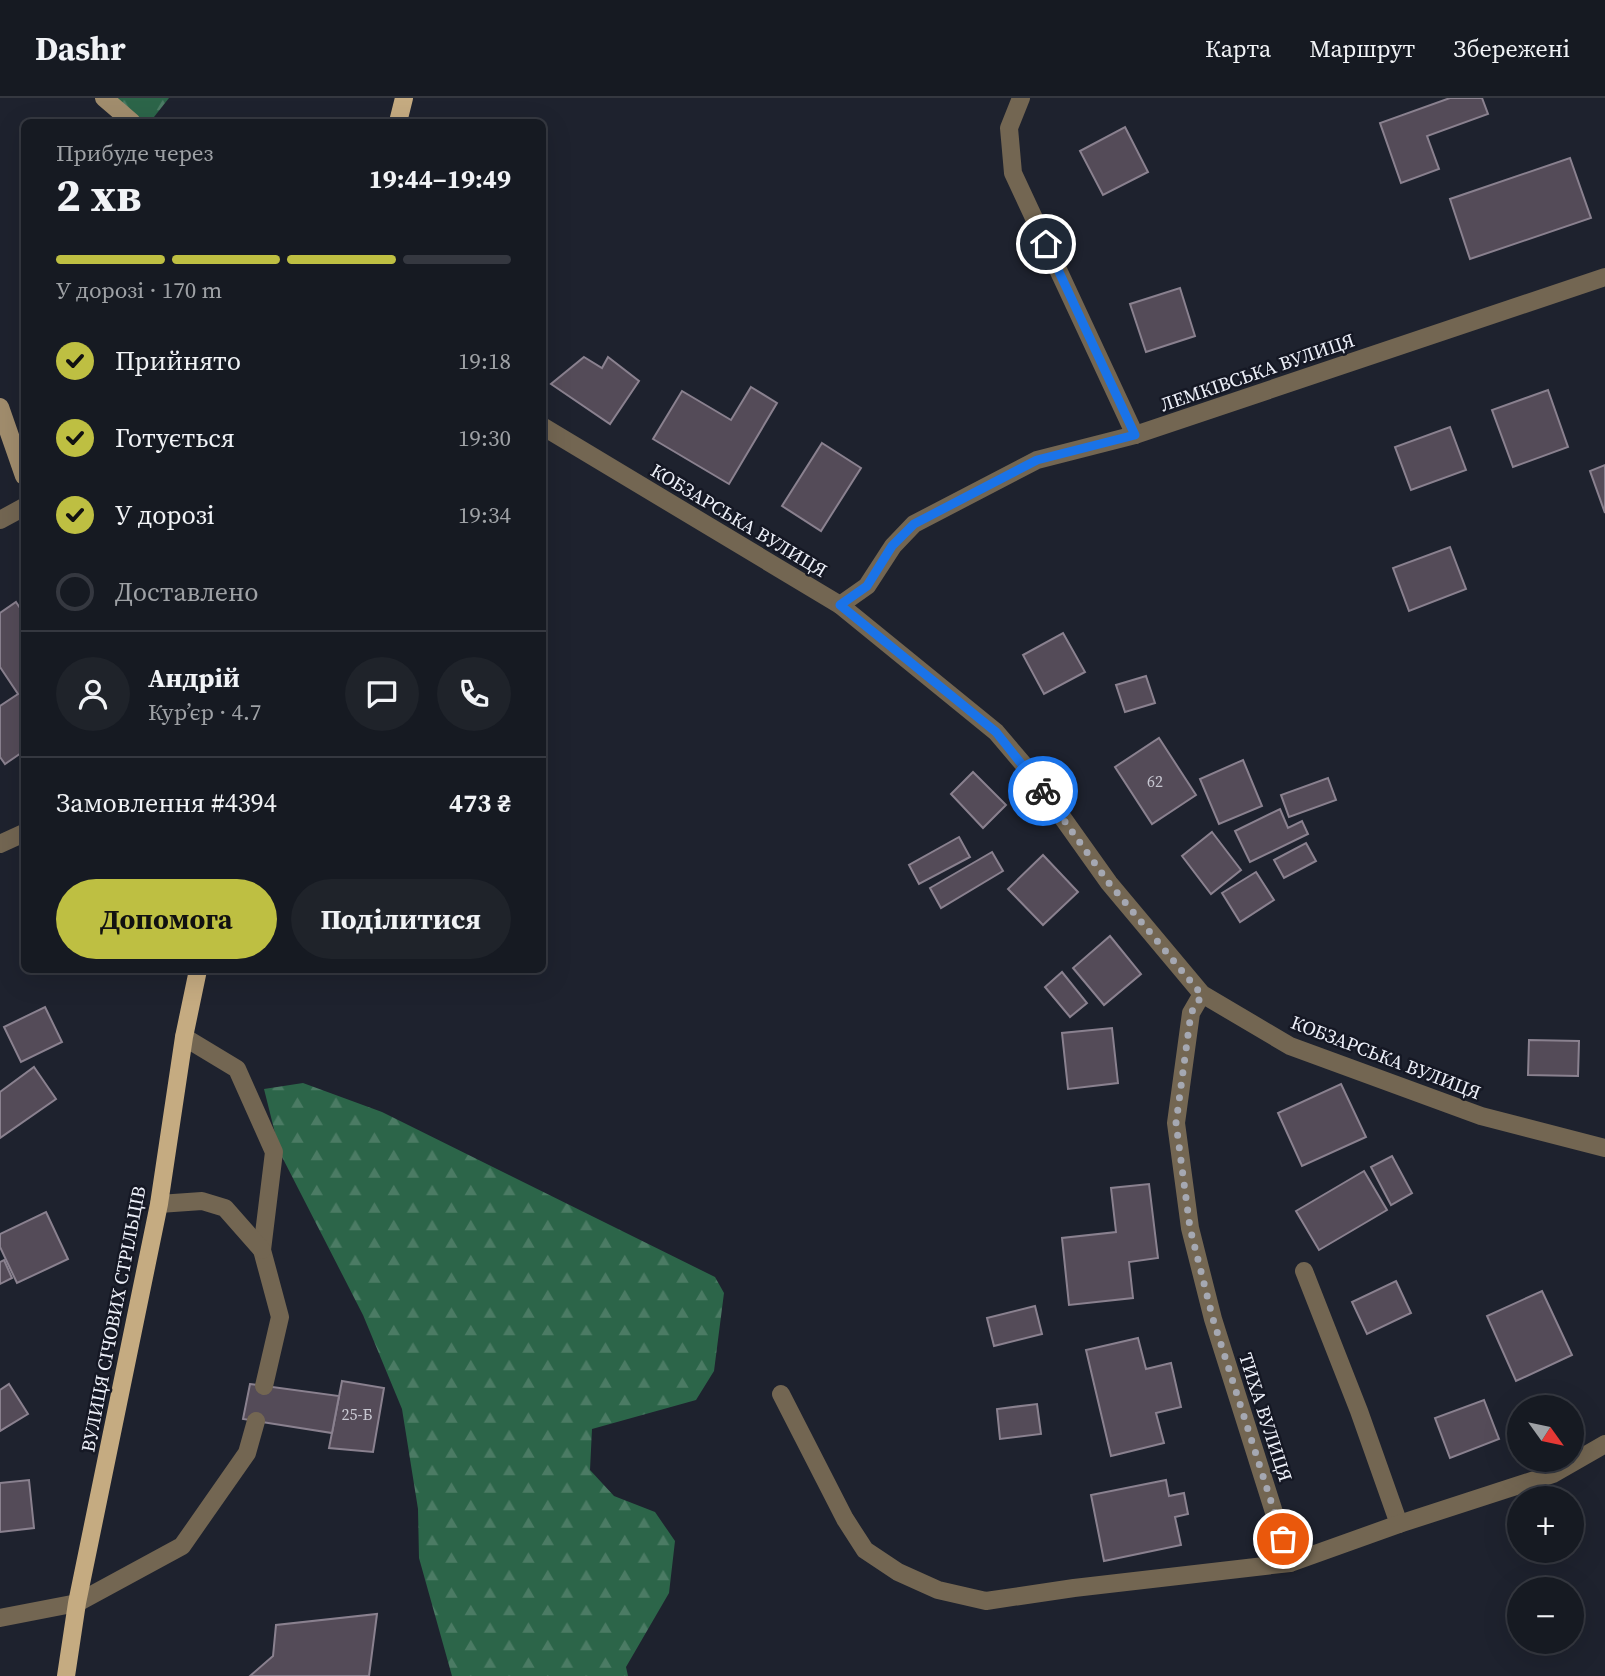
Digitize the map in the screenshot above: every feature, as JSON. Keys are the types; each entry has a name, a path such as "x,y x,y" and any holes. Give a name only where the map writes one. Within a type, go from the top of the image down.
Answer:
{"main road":[{"path":"104,98 128,119"},
{"path":"399,119 404,98"},
{"path":"0,407 21,467"},
{"name":"ВУЛИЦЯ СІЧОВИХ СТРІЛЬЦІВ","path":"66,1676 77,1603 159,1204 184,1037 197,973"}],"street":[{"path":"1021,98 1009,128 1013,173 1135,435"},
{"name":"ЛЕМКІВСЬКА ВУЛИЦЯ","path":"840,605 867,586 892,546 914,524 1037,460 1135,435 1605,277"},
{"name":"КОБЗАРСЬКА ВУЛИЦЯ","path":"546,428 840,605 996,732 1030,772 1109,883 1202,995 1290,1046 1481,1116 1605,1149"},
{"path":"0,520 21,509"},
{"path":"0,844 21,834"},
{"name":"ТИХА ВУЛИЦЯ","path":"1202,995 1191,1013 1176,1123 1190,1228 1213,1319 1290,1563"},
{"path":"184,1037 237,1069 274,1152 262,1250 280,1317 264,1386"},
{"path":"159,1204 202,1201 225,1208 262,1250"},
{"path":"1304,1271 1359,1411 1399,1524"},
{"path":"781,1394 845,1519 865,1550 898,1572 938,1590 986,1601 1290,1563 1553,1474 1605,1444"},
{"path":"0,1618 77,1603 183,1546 247,1453 256,1421"}],"green space":[{"path":"109,98 169,98 152,119 134,119"},
{"path":"303,1083 382,1112 715,1277 724,1293 714,1371 696,1400 592,1429 590,1470 614,1496 655,1512 675,1541 669,1593 626,1667 628,1676 452,1676 419,1558 418,1509 402,1409 363,1315 280,1153 264,1089"}],"building":[{"path":"1450,98 1482,98 1488,114 1427,136 1439,169 1401,183 1380,123"},
{"path":"1125,127 1148,172 1103,195 1080,151"},
{"path":"1570,158 1591,218 1470,259 1450,199"},
{"path":"1180,288 1195,336 1146,352 1130,304"},
{"path":"584,357 602,368 608,357 639,381 610,424 551,384"},
{"path":"751,387 777,403 729,484 653,439 682,391 731,420"},
{"path":"1548,390 1568,447 1513,467 1492,410"},
{"path":"1450,427 1466,470 1411,490 1395,447"},
{"path":"822,443 861,468 821,531 782,506"},
{"path":"1605,465 1605,513 1590,471"},
{"path":"1450,547 1466,589 1409,611 1393,568"},
{"path":"16,602 21,610 21,753 5,764 0,757 0,706 18,694 0,667 0,613"},
{"path":"1063,633 1085,672 1044,694 1023,655"},
{"path":"1146,676 1155,703 1125,712 1116,685"},
{"path":"1159,738 1196,795 1152,824 1115,767"},
{"path":"1243,760 1262,806 1219,824 1200,779"},
{"path":"973,772 1006,805 983,828 951,794"},
{"path":"1328,778 1336,800 1289,817 1281,795"},
{"path":"1280,809 1288,828 1302,821 1308,834 1250,862 1235,831"},
{"path":"1212,832 1241,870 1211,894 1182,856"},
{"path":"959,837 970,857 919,884 909,865"},
{"path":"1306,843 1316,861 1284,878 1274,860"},
{"path":"992,852 1003,871 941,908 930,888"},
{"path":"1043,855 1078,892 1043,925 1008,889"},
{"path":"1256,872 1274,900 1240,922 1222,893"},
{"path":"1110,936 1141,974 1104,1005 1073,968"},
{"path":"1062,972 1087,1003 1070,1017 1045,987"},
{"path":"45,1007 62,1042 21,1062 4,1027"},
{"path":"1112,1028 1118,1083 1068,1089 1062,1033"},
{"path":"1529,1040 1579,1041 1578,1076 1528,1075"},
{"path":"34,1067 56,1099 0,1138 0,1092"},
{"path":"1341,1084 1366,1137 1302,1166 1278,1113"},
{"path":"1392,1156 1412,1193 1391,1205 1371,1167"},
{"path":"1364,1171 1387,1210 1319,1250 1296,1211"},
{"path":"1149,1184 1158,1258 1129,1262 1133,1298 1069,1305 1062,1238 1116,1232 1111,1188"},
{"path":"46,1212 68,1259 17,1283 0,1247 0,1234"},
{"path":"4,1260 12,1278 0,1284 0,1262"},
{"path":"1396,1281 1411,1313 1367,1334 1352,1302"},
{"path":"1542,1291 1572,1355 1516,1381 1487,1316"},
{"path":"1035,1306 1042,1334 994,1346 987,1318"},
{"path":"1138,1338 1146,1369 1171,1363 1181,1407 1156,1413 1164,1443 1111,1456 1086,1350"},
{"path":"342,1381 384,1388 373,1452 329,1448"},
{"path":"9,1384 28,1414 0,1431 0,1390"},
{"path":"250,1384 339,1396 332,1433 243,1419"},
{"path":"1484,1400 1499,1439 1450,1458 1435,1418"},
{"path":"1037,1404 1041,1434 1000,1439 997,1409"},
{"path":"29,1480 34,1528 0,1532 0,1483"},
{"path":"1166,1480 1169,1496 1184,1493 1188,1514 1175,1517 1181,1545 1104,1561 1091,1495"},
{"path":"377,1614 369,1676 250,1676 273,1656 276,1625"}],"way so far":[{"path":"1043,791 1109,883 1202,995 1191,1013 1176,1123 1190,1228 1213,1319 1283,1539"}],"route":[{"path":"1043,791 996,732 840,605 867,586 892,546 914,524 1037,460 1135,435 1046,244"}]}
